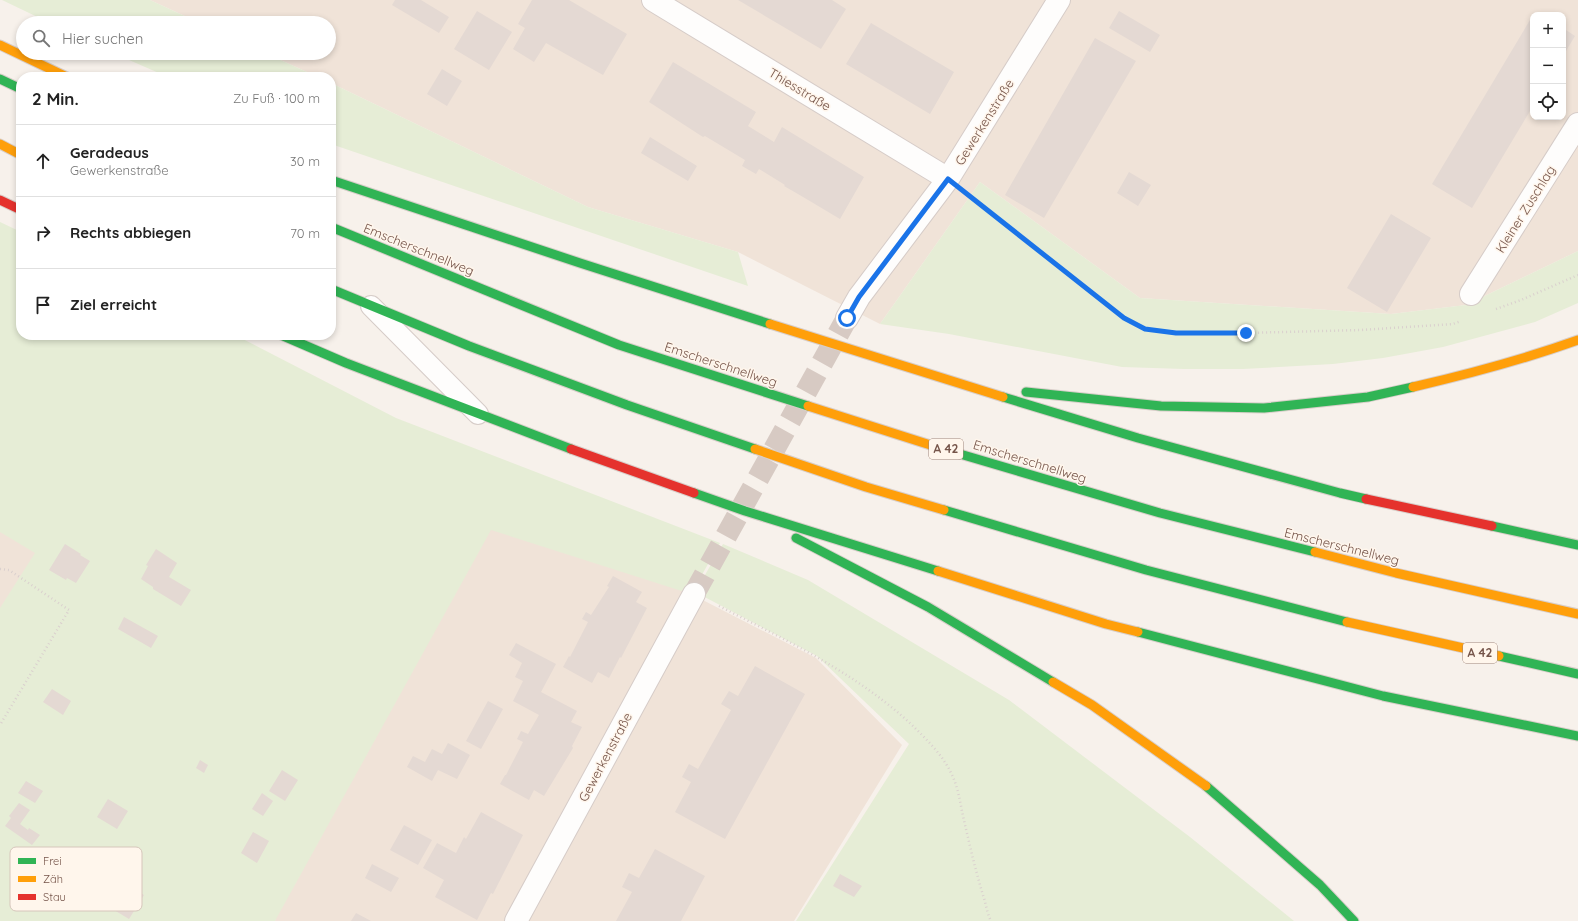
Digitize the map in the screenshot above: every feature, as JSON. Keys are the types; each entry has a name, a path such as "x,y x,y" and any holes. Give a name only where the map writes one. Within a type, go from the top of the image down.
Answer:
{"highway":[{"path":"0,45 16,53"},
{"path":"31,60 57,72"},
{"path":"0,79 16,87"},
{"path":"0,144 16,152"},
{"path":"336,182 580,263 934,376 1138,438 1340,493 1578,545"},
{"path":"0,200 16,208"},
{"name":"Emscherschnellweg","path":"336,229 619,345 884,431 1160,513 1396,573 1578,614"},
{"name":"A 42","path":"336,291 469,346 627,405 866,487 1162,574 1383,632 1578,674"},
{"path":"292,340 346,364 478,414 745,511 1106,624 1383,696 1578,736"},
{"path":"1017,390 1055,396 1161,406 1264,408 1368,397 1452,378 1556,348 1578,340"},
{"path":"934,376 1002,387"},
{"path":"745,511 928,607 1092,705 1200,781 1320,885 1354,921"}],"street":[{"name":"Thiesstraße","path":"653,0 948,179"},
{"name":"Gewerkenstraße","path":"847,318 859,297 948,179 1059,0"},
{"name":"Kleiner Zuschlag","path":"1471,294 1578,124"},
{"name":"Gewerkenstraße","path":"516,921 694,594"}],"lane":[{"path":"371,306 478,414"}],"path":[{"path":"948,179 1124,318 1145,329 1176,333 1361,330 1453,324 1468,318"},
{"path":"1491,311 1521,300 1578,274"},
{"path":"0,569 9,570 69,610 0,726"},
{"path":"694,594 816,656 850,677 890,706 932,746 944,761 952,775 957,789 977,874 992,921"}],"shaded area":[{"path":"150,0 1578,0 1578,251 1466,305 1391,314 1140,298 980,182 880,324 738,252 588,207 336,85 336,72 307,72 280,60 336,60 336,16 185,16"},
{"path":"0,304 16,328 16,340 34,340 691,594 816,658 902,745 794,921 0,921"}],"green space":[{"path":"2,0 150,0 185,16 35,16"},
{"path":"129,60 280,60 307,72 157,72"},
{"path":"336,85 588,207 738,252 748,286 336,146"},
{"path":"980,182 1140,298 1391,314 1466,305 1578,251 1578,303 1535,322 1443,347 1383,358 1333,364 1243,369 1122,367 949,334 880,324"},
{"path":"0,222 16,230 16,340 245,340 396,418 720,543 691,594 491,530 275,921 0,921 0,608 35,553 0,532"},
{"path":"723,544 808,580 1009,700 1190,837 1294,921 796,921 909,744 817,656 695,592"}],"building":[{"path":"395,0 421,0 449,17 439,33 392,5"},
{"path":"532,0 569,0 627,34 603,75 546,43 534,62 513,49 525,28 518,24"},
{"path":"738,0 832,0 846,9 821,49"},
{"path":"477,11 512,32 489,70 454,49"},
{"path":"1119,11 1160,35 1150,52 1109,28"},
{"path":"1530,20 1530,111 1472,208 1432,184"},
{"path":"871,23 954,72 930,114 846,64"},
{"path":"1566,30 1575,36 1566,51"},
{"path":"1095,38 1136,61 1044,218 1005,195"},
{"path":"673,62 756,112 748,126 774,142 782,127 864,177 840,219 784,186 785,185 759,169 756,174 742,166 745,160 705,136 703,137 649,102"},
{"path":"442,69 462,81 447,106 427,94"},
{"path":"650,137 697,166 688,181 641,153"},
{"path":"1129,172 1151,185 1138,206 1117,193"},
{"path":"1391,214 1431,238 1387,312 1347,288"},
{"path":"65,544 90,561 76,583 67,578 66,580 49,570"},
{"path":"156,549 177,563 169,577 191,590 181,606 153,589 153,587 141,579 148,566 146,565"},
{"path":"613,576 642,592 636,602 647,608 609,678 598,672 592,683 563,667 569,656 570,657 588,622 582,619 586,612 591,615 609,587 607,586"},
{"path":"124,617 158,636 151,648 118,629"},
{"path":"516,643 556,664 541,692 577,711 571,722 582,727 572,746 573,748 544,796 534,790 529,800 500,784 523,742 517,739 521,731 528,734 539,715 513,701 523,681 515,677 522,663 509,655"},
{"path":"755,666 805,694 725,839 675,812 691,782 682,777 689,764 698,769 731,710 721,704 729,691 738,696"},
{"path":"52,689 71,701 63,715 43,702"},
{"path":"488,701 503,709 481,749 466,741"},
{"path":"448,743 470,755 457,779 438,770 432,781 407,767 413,756 425,762 432,749 442,754"},
{"path":"200,760 208,765 204,773 196,768"},
{"path":"282,770 298,780 285,801 269,791"},
{"path":"26,781 43,791 35,803 18,793"},
{"path":"262,793 273,801 263,816 252,809"},
{"path":"108,799 128,811 117,829 97,817"},
{"path":"19,803 30,810 20,824 28,830 29,828 40,835 32,845 5,826 11,818 9,816"},
{"path":"481,812 523,835 493,894 491,893 477,920 435,897 444,880 423,868 437,843 456,853 464,837 466,839"},
{"path":"404,825 432,840 418,865 390,850"},
{"path":"253,832 269,841 257,863 241,853"},
{"path":"655,849 705,876 681,921 616,921 632,892 622,887 629,873 639,878"},
{"path":"372,864 399,878 391,892 365,878"},
{"path":"840,874 862,886 854,897 833,886"},
{"path":"116,911 134,911 129,919"},
{"path":"356,913 371,921 351,921"}],"tunnel":[{"path":"694,594 847,318"}],"traffic: fast":[{"path":"0,79 16,87"},
{"path":"336,182 580,263 770,324"},
{"path":"336,229 619,345 808,406"},
{"path":"336,291 469,346 627,405 755,449"},
{"path":"293,340 346,363 571,449"},
{"path":"1026,392 1161,406 1264,408 1368,397 1413,387"},
{"path":"1003,397 1138,438 1366,499"},
{"path":"943,449 1160,513 1315,552"},
{"path":"694,493 745,511 938,571"},
{"path":"944,510 1146,570 1347,622"},
{"path":"1492,526 1578,545"},
{"path":"796,538 928,607 1053,682"},
{"path":"1138,632 1383,696 1578,736"},
{"path":"1499,656 1578,674"},
{"path":"1206,786 1320,885 1354,921"}],"traffic: slow":[{"path":"0,45 16,53"},
{"path":"31,60 57,72"},
{"path":"0,144 16,152"},
{"path":"770,324 1003,397"},
{"path":"1413,387 1497,366 1578,340"},
{"path":"808,406 943,449"},
{"path":"755,449 866,487 944,510"},
{"path":"1315,552 1396,573 1578,614"},
{"path":"938,571 1106,624 1138,632"},
{"path":"1347,622 1499,656"},
{"path":"1053,682 1092,705 1206,786"}],"traffic: jam":[{"path":"0,200 16,208"},
{"path":"571,449 694,493"},
{"path":"1366,499 1492,526"}],"route":[{"path":"847,318 859,297 948,179 1124,318 1145,329 1176,333 1246,333"}]}
